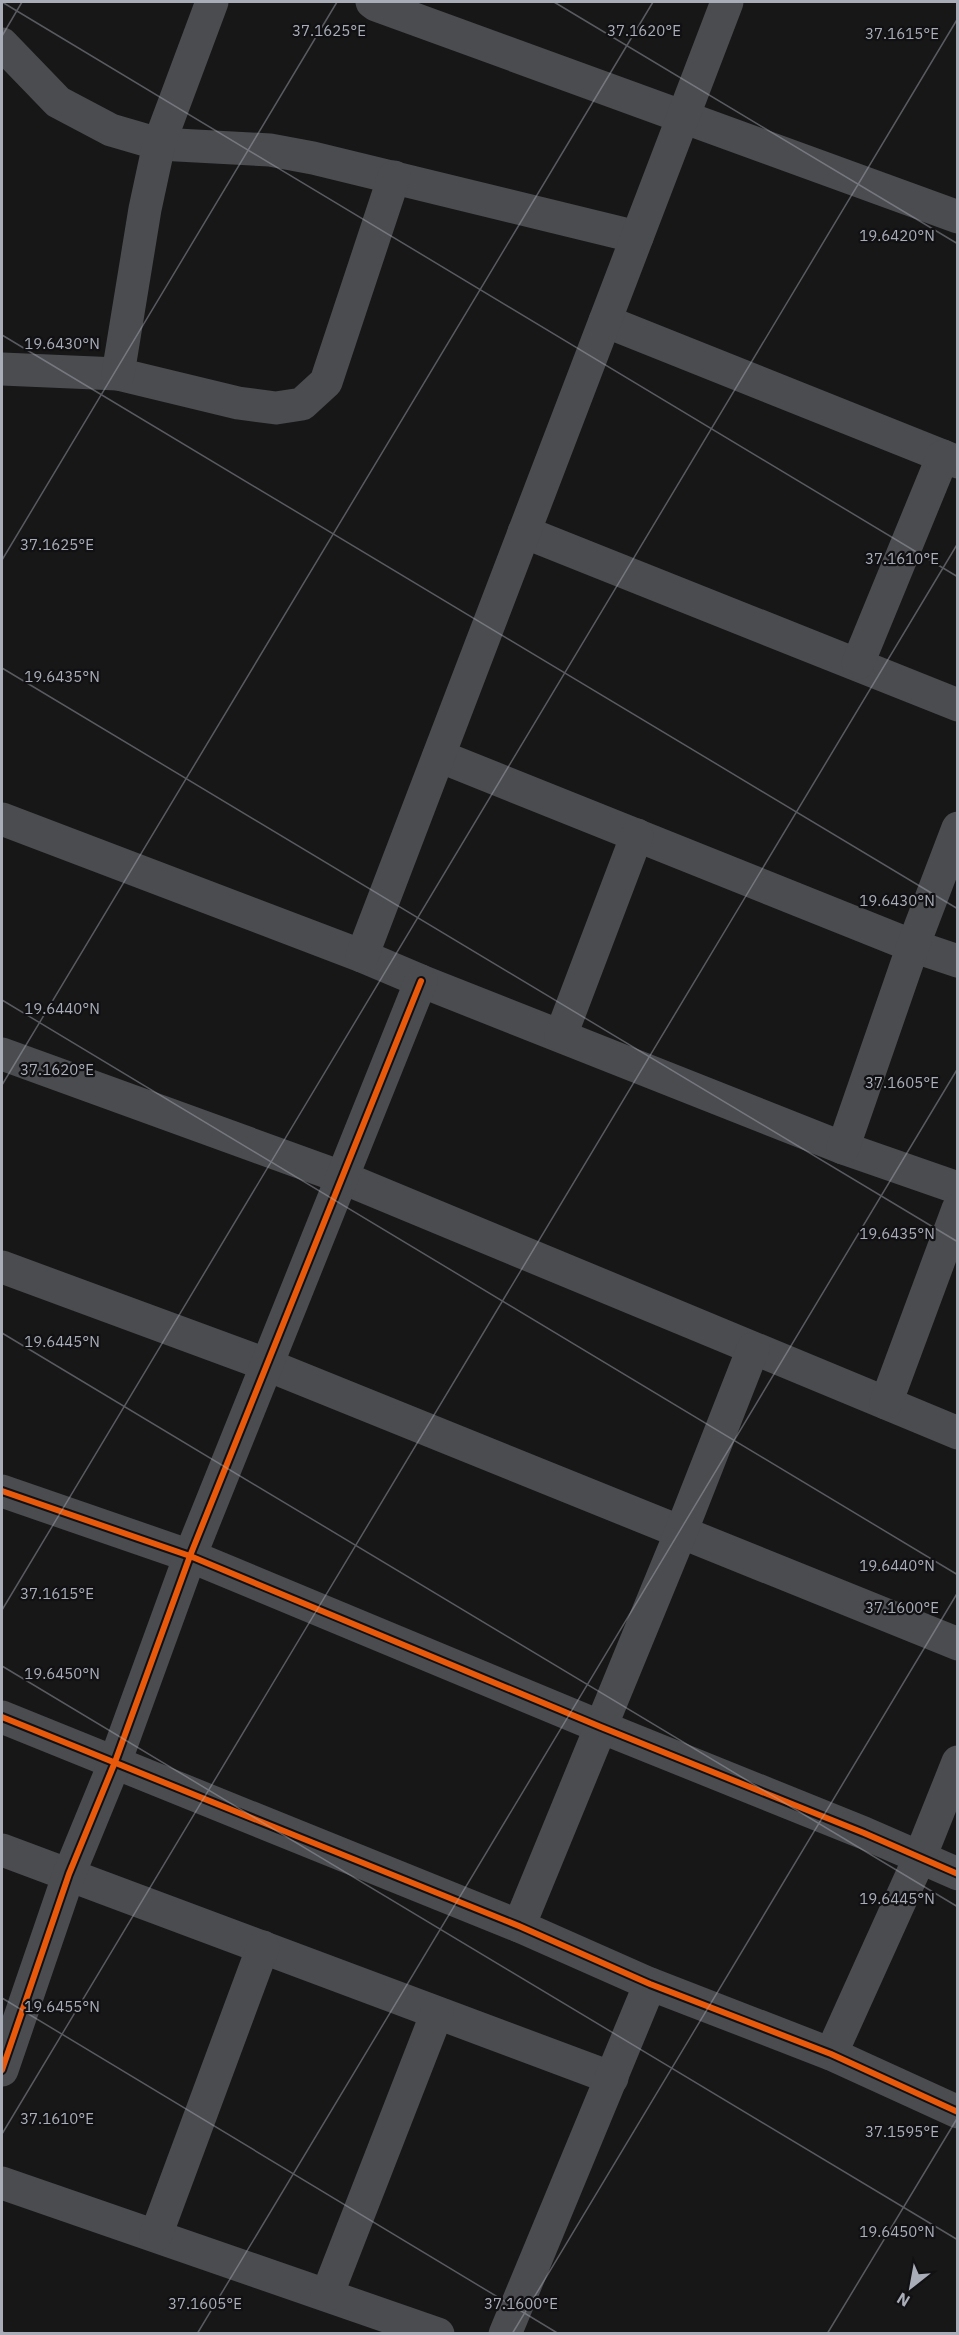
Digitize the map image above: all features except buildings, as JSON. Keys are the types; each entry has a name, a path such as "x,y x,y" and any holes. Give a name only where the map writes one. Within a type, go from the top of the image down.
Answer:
{"street":[{"path":"118,374 159,144 212,2"},
{"path":"372,2 957,217"},
{"path":"362,956 727,2"},
{"path":"2,44 58,102 111,130 159,144 270,150 313,158 637,237"},
{"path":"2,369 118,374 238,403 276,408 302,404 326,382 394,177"},
{"path":"605,321 950,459 858,663"},
{"path":"524,532 858,663 957,705"},
{"path":"439,756 913,946 957,961"},
{"path":"2,819 362,956 843,1148 957,1188"},
{"path":"843,1148 913,946 957,828"},
{"path":"561,1035 637,835"},
{"path":"2,2070 69,1874 115,1762 190,1556 265,1364 421,981"},
{"path":"2,1054 341,1177 957,1433"},
{"path":"886,1403 957,1209"},
{"path":"2,1267 265,1364 957,1644"},
{"path":"519,1926 681,1532 753,1348"},
{"path":"2,1491 190,1556 957,1874"},
{"path":"2,1717 519,1926 650,1984 831,2054 957,2112"},
{"path":"831,2054 920,1857 957,1762"},
{"path":"2,1850 612,2078"},
{"path":"156,2235 263,1947"},
{"path":"506,2334 650,1984"},
{"path":"327,2295 438,2013"},
{"path":"2,2183 327,2295 389,2325 438,2334"}],"cycle path":[{"path":"2,2070 69,1874 115,1762 190,1556 421,981"},
{"path":"2,1491 190,1556 601,1727 864,1833 958,1874"},
{"path":"2,1717 519,1926 650,1984 831,2054 958,2112"}]}
